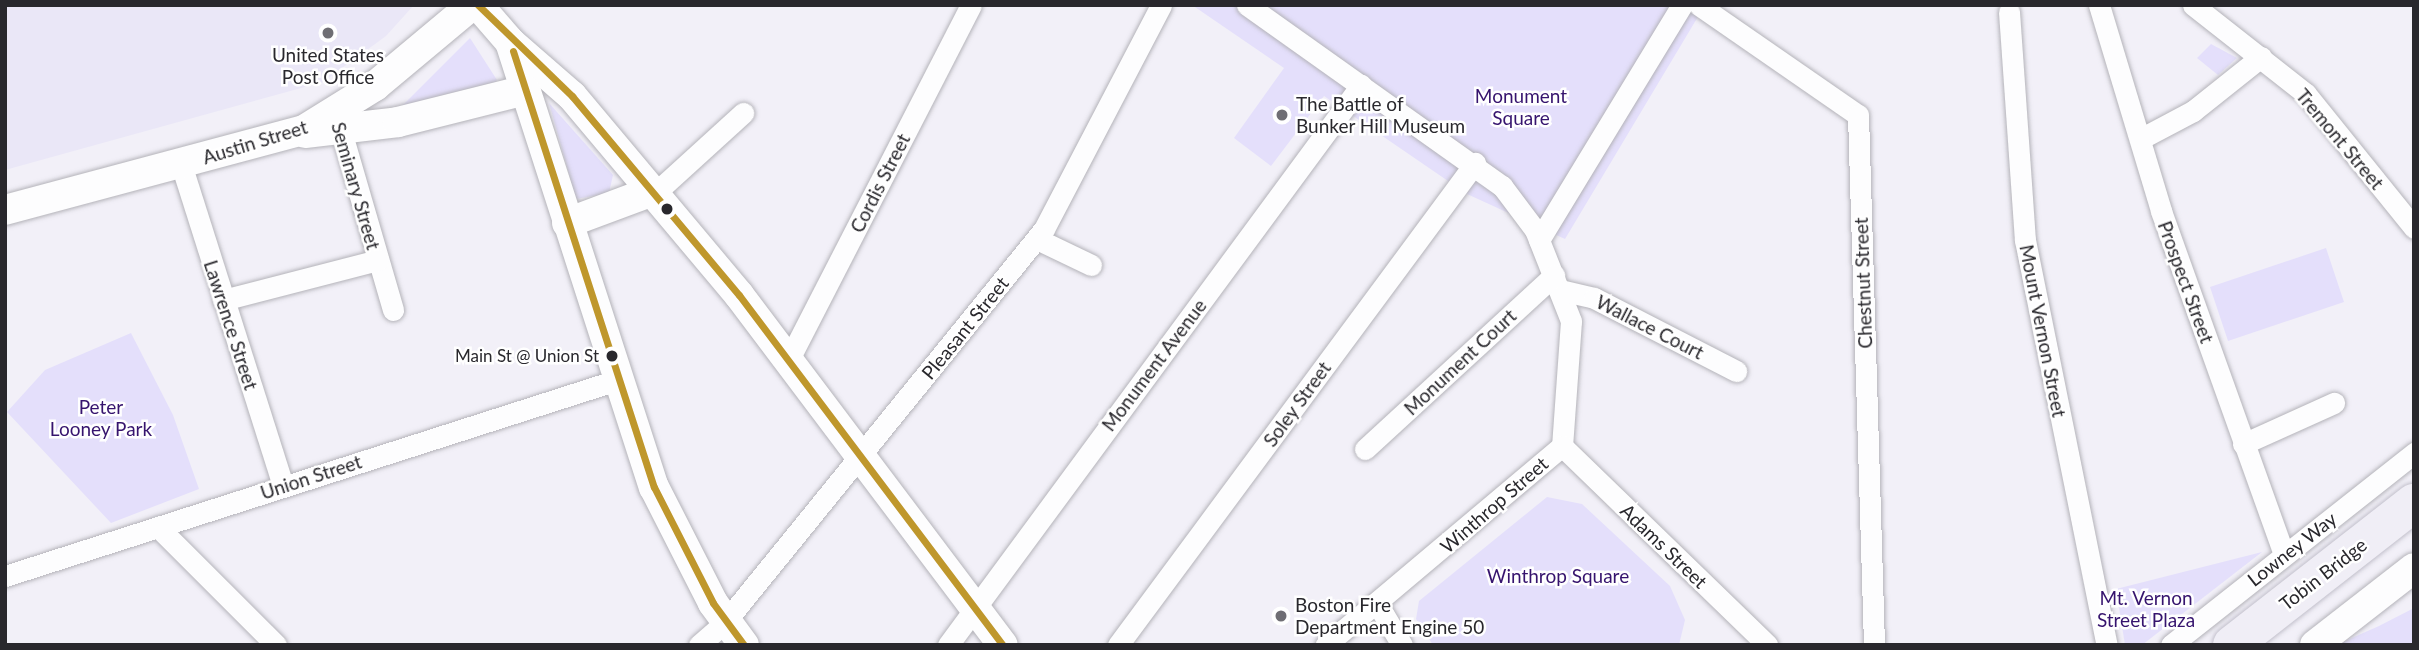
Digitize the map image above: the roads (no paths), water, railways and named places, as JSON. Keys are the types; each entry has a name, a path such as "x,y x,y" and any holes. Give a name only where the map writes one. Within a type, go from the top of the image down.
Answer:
{"highway":[{"name":"Tobin Bridge","path":"2232,645 2414,503"}],"main road":[{"name":"Austin Street","path":"5,210 338,121 472,5"},
{"path":"478,5 510,43 572,96 862,455 1003,645"},
{"path":"510,43 617,380 654,486 725,622 744,645"},
{"path":"338,121 525,90"},
{"path":"567,223 651,194"},
{"path":"2315,645 2414,568"}],"street":[{"name":"Cordis Street","path":"788,361 971,5"},
{"name":"Pleasant Street","path":"699,645 725,622 1037,239 1161,5"},
{"path":"1247,5 1475,163 1517,203 1539,240 1682,5"},
{"name":"Chestnut Street","path":"1699,5 1858,115 1874,645"},
{"name":"Prospect Street","path":"2099,5 2142,138 2161,211 2284,554"},
{"name":"Tremont Street","path":"2193,5 2261,57 2322,111 2414,228"},
{"name":"Mount Vernon Street","path":"2009,12 2025,240 2108,645"},
{"path":"2142,138 2228,88 2261,57"},
{"name":"Monument Avenue","path":"948,645 1361,85"},
{"path":"651,194 743,113"},
{"name":"Seminary Street","path":"338,121 393,310"},
{"name":"Soley Street","path":"1118,645 1475,163"},
{"name":"Lawrence Street","path":"181,164 283,485"},
{"path":"1037,239 1091,265"},
{"name":"Winthrop Street","path":"1326,645 1378,605 1562,446 1573,339 1557,283 1539,240"},
{"name":"Seminary Street","path":"223,300 378,260"},
{"name":"Wallace Court","path":"1557,283 1594,298 1737,371"},
{"name":"Monument Court","path":"1365,449 1557,283"},
{"name":"Union Street","path":"5,576 617,380"},
{"path":"2243,444 2334,403"},
{"name":"Adams Street","path":"1562,446 1753,640"},
{"name":"Lowney Way","path":"2171,645 2414,453"},
{"path":"158,527 276,645"},
{"path":"1378,605 1402,645"}],"place":[{"name":"United States Post Office","path":"328,33"},
{"name":"The Battle of Bunker Hill Museum","path":"1282,115"},
{"name":"Main St @ Union St","path":"612,356"},
{"name":"Boston Fire Department Engine 50","path":"1281,616"}],"park label":[{"name":"Monument Square","path":"1521,107"},
{"name":"Peter Looney Park","path":"101,418"},
{"name":"Winthrop Square","path":"1558,576"},
{"name":"Mt. Vernon Street Plaza","path":"2146,609"}]}
